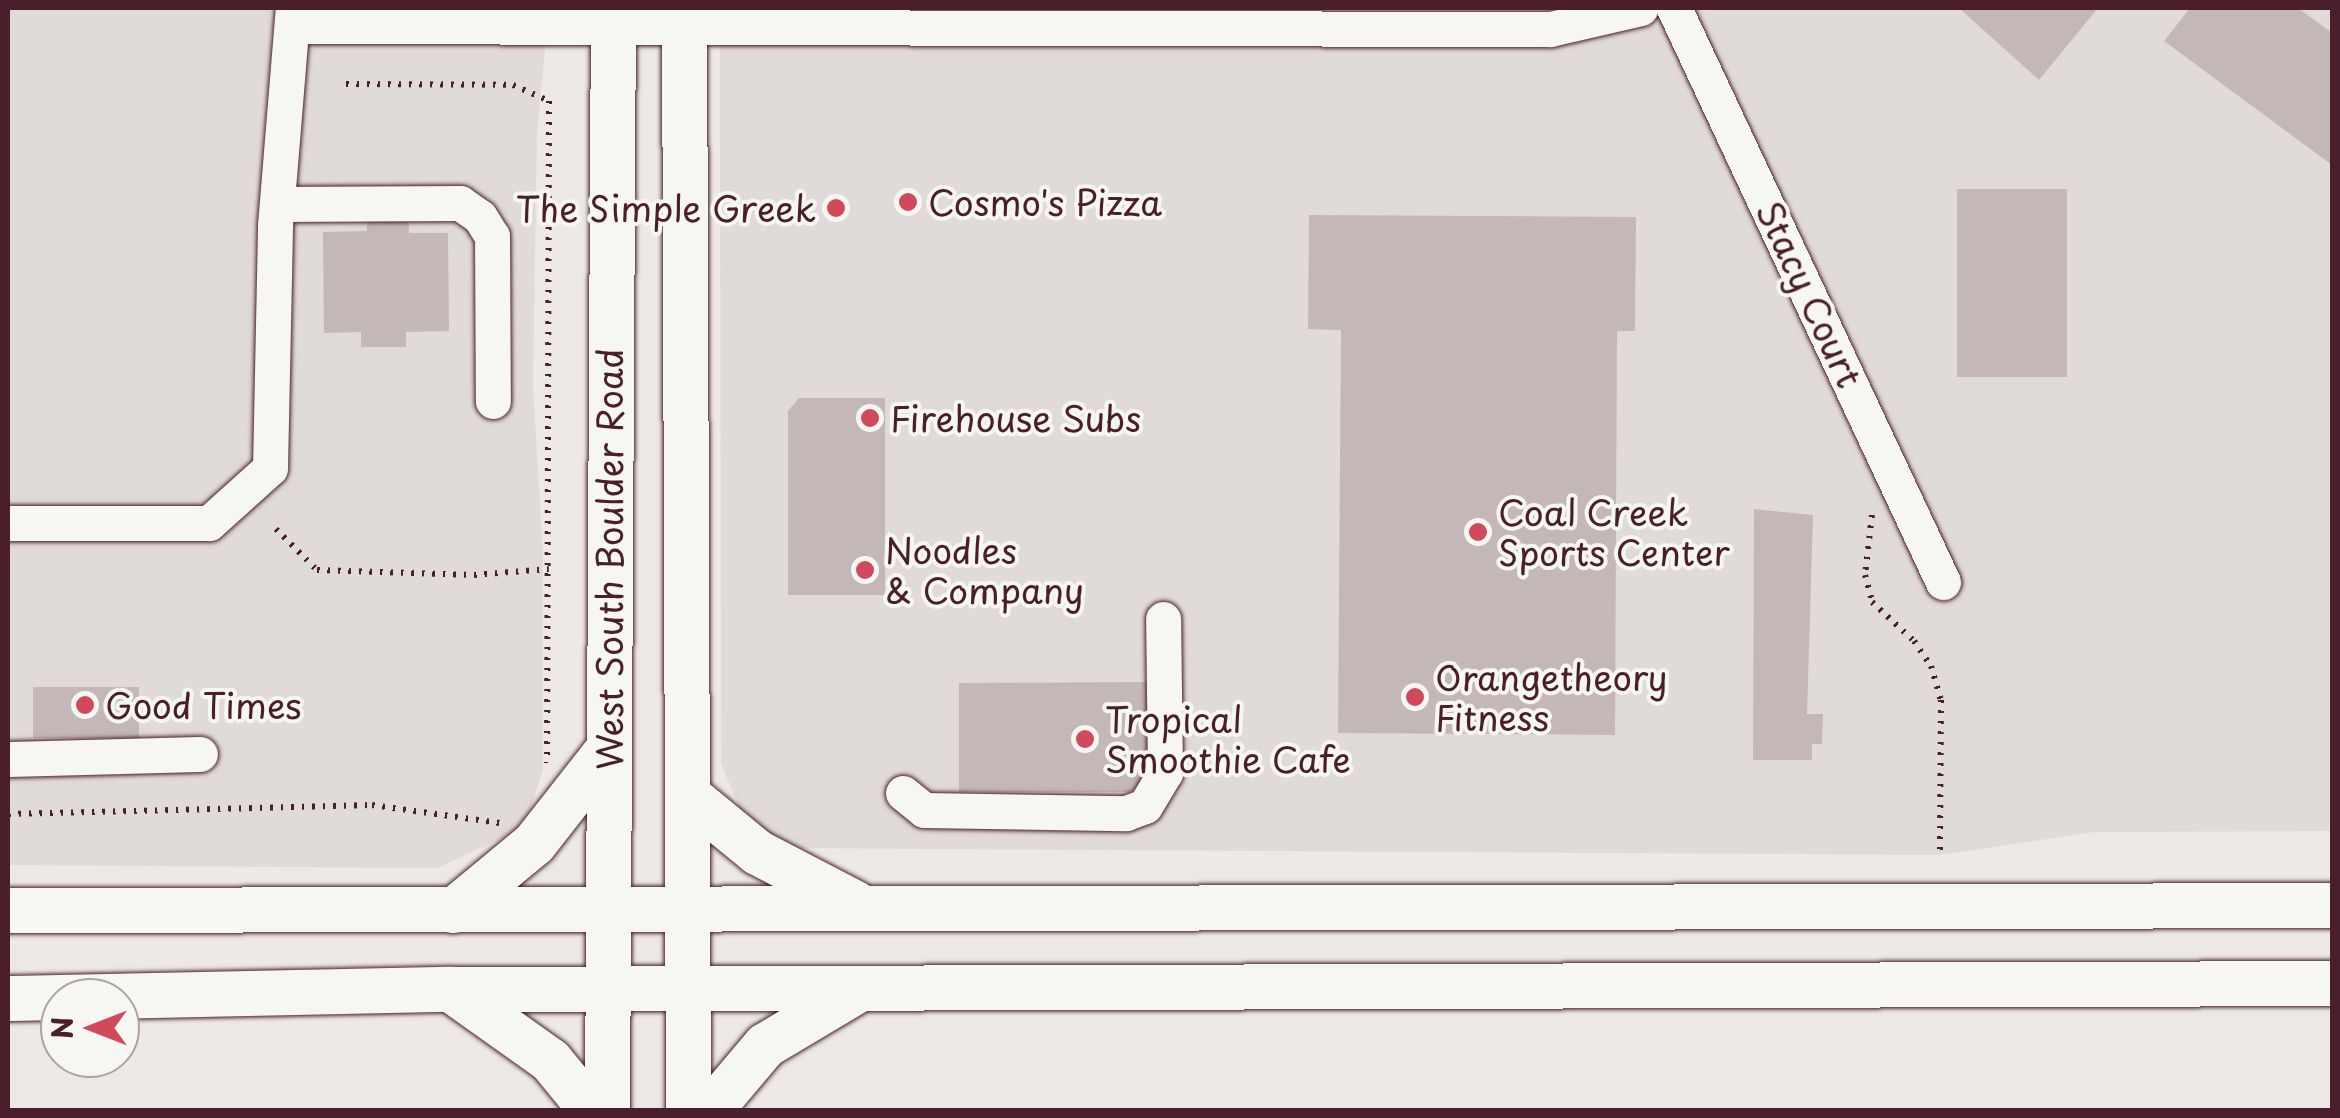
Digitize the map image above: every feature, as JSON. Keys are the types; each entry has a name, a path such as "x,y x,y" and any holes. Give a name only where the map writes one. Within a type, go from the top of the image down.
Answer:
{"main road":[{"path":"684,17 690,797 688,1110"},
{"name":"West South Boulder Road","path":"607,1110 613,18"},
{"path":"453,910 534,843 606,750"},
{"path":"690,797 757,852 866,908"},
{"path":"8,910 2332,904"},
{"path":"8,998 450,989 854,992 2332,983"},
{"path":"450,989 550,1060 591,1110"},
{"path":"710,1110 764,1045 854,992"}],"street":[{"path":"8,523 209,523 270,468 277,204 293,17 684,17 1550,30 1641,8"},
{"name":"Stacy Court","path":"1674,8 1944,582"},
{"path":"277,204 460,204 480,216 492,236 493,401"},
{"path":"903,794 924,810 1126,813 1146,806 1166,773 1163,619"},
{"path":"8,759 200,754"}],"path":[{"path":"1864,499 1872,516 1865,574 1872,602 1914,640 1931,666 1940,700 1940,855"},
{"path":"276,528 318,570 474,574 549,569"},
{"path":"8,814 372,805 517,825"}],"shaded area":[{"path":"8,8 549,8 537,132 533,387 543,556 543,769 525,827 438,868 8,865"},
{"path":"720,8 2332,8 2332,831 2095,832 1940,855 786,848 743,817 721,763"}],"building":[{"path":"1959,8 2098,8 2039,80"},
{"path":"2190,8 2298,8 2332,33 2332,165 2164,41"},
{"path":"1957,189 2067,189 2067,377 1957,377"},
{"path":"408,206 409,233 448,233 449,331 406,332 406,347 361,347 361,332 324,333 323,232 367,231 367,207"},
{"name":"Coal Creek Sports Center","path":"1309,215 1636,217 1635,331 1617,331 1615,735 1338,733 1341,330 1308,329"},
{"path":"799,398 885,398 885,595 788,595 788,411"},
{"path":"1754,509 1813,515 1807,714 1823,714 1822,744 1812,744 1812,760 1753,760"},
{"path":"1155,682 1155,770 1130,792 959,792 959,683"},
{"path":"33,687 139,687 139,738 33,738"}],"place":[{"name":"Cosmo's Pizza","path":"908,202"},
{"name":"The Simple Greek","path":"836,208"},
{"name":"Firehouse Subs","path":"870,418"},
{"name":"Coal Creek Sports Center","path":"1478,532"},
{"name":"Noodles & Company","path":"865,570"},
{"name":"Orangetheory Fitness","path":"1415,697"},
{"name":"Good Times","path":"85,705"},
{"name":"Tropical Smoothie Cafe","path":"1085,739"}]}
